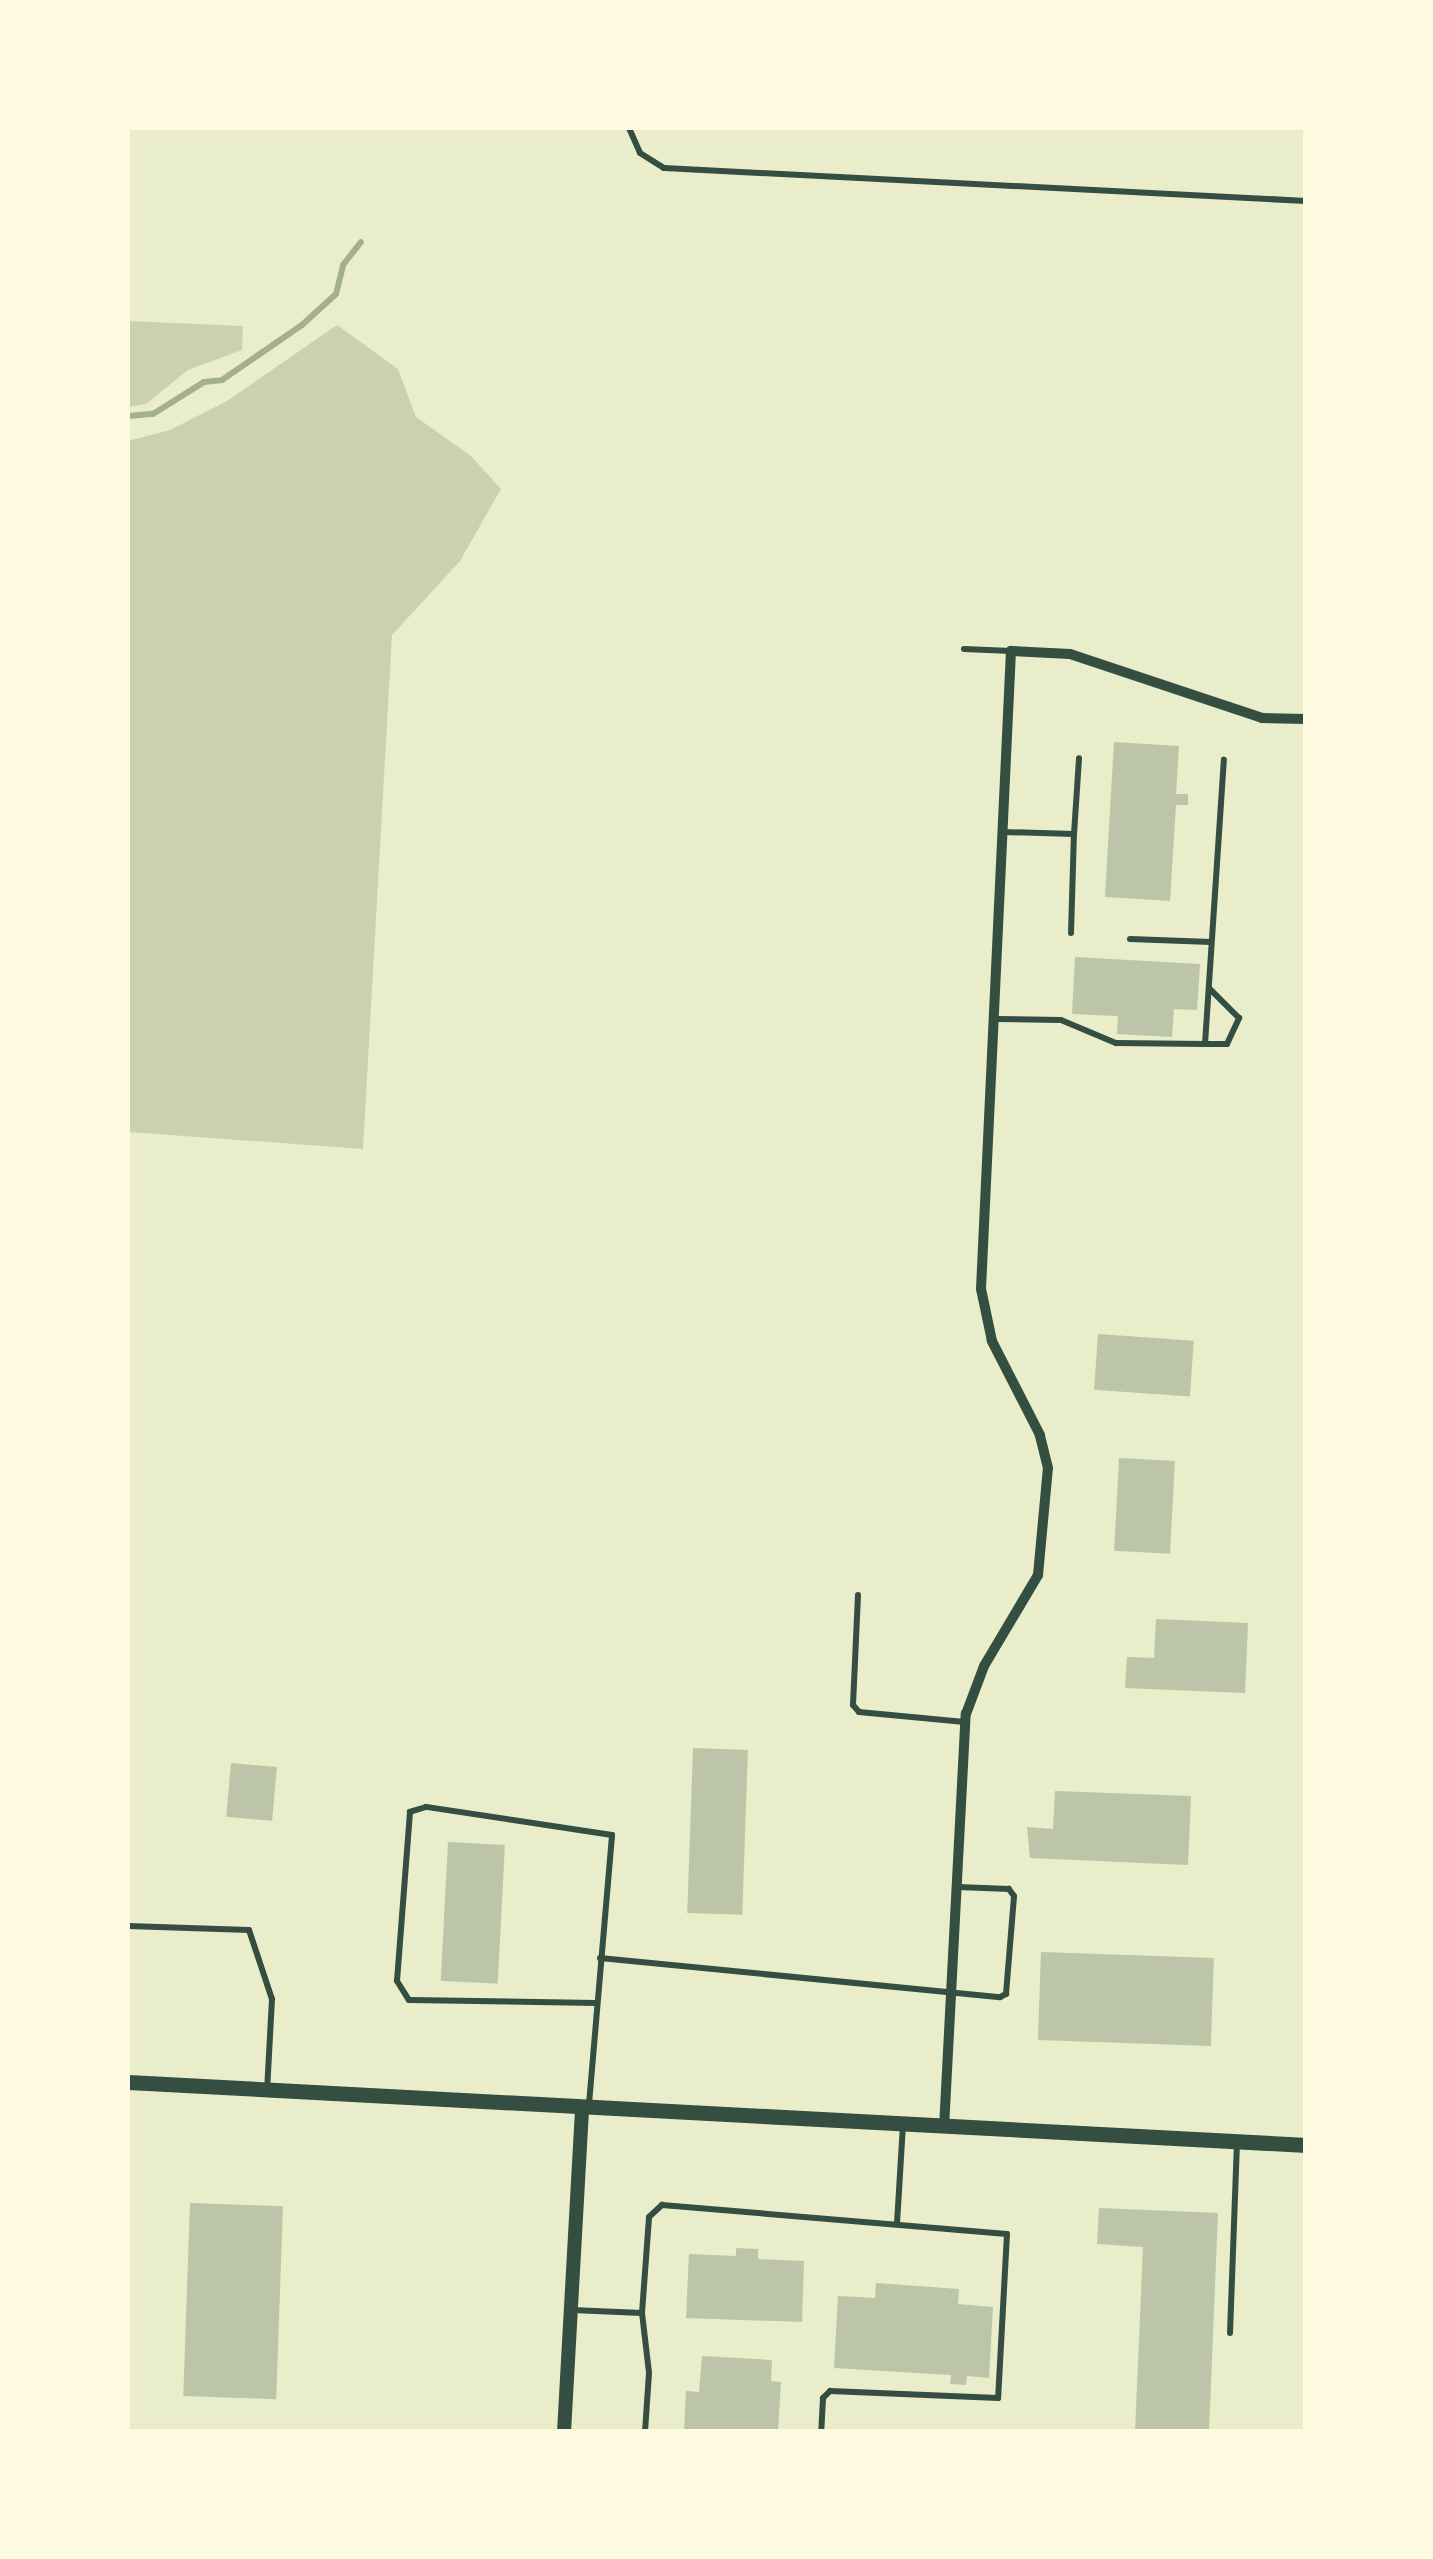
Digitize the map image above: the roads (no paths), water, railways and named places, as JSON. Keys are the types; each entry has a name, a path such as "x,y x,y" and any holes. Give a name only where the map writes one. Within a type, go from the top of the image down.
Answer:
{"main road":[{"path":"128,2082 585,2110 1306,2146"}],"street":[{"path":"944,2128 966,1722 984,1666 1038,1575 1048,1468 1040,1435 992,1341 980,1289 1011,651 1070,654 1262,718 1306,718"},
{"path":"564,2432 585,2110"}],"lane":[{"path":"629,128 640,153 664,168 1306,200"},
{"path":"964,650 1011,651"},
{"path":"1071,933 1079,758"},
{"path":"1205,1044 1224,760"},
{"path":"1002,832 1074,834"},
{"path":"1130,939 1211,942"},
{"path":"994,1019 1060,1020 1116,1042 1227,1044 1239,1018 1209,988"},
{"path":"858,1595 853,1704 859,1712 966,1722"},
{"path":"585,2110 596,2002 612,1835 426,1806 410,1812 397,1982 409,2000 596,2002"},
{"path":"600,1958 952,1993 1006,1994 1014,1896 1009,1890 958,1887"},
{"path":"128,1926 249,1930 272,1999 266,2091"},
{"path":"897,2223 903,2126"},
{"path":"1230,2333 1237,2142"},
{"path":"645,2432 649,2373 642,2313 649,2217 662,2205 1004,2232 1009,2238 1000,2394 994,2400 830,2391 823,2398 821,2432"},
{"path":"571,2310 642,2313"}],"waterway":[{"path":"128,416 153,414 204,382 222,380 302,325 336,294 343,265 361,242"}]}
